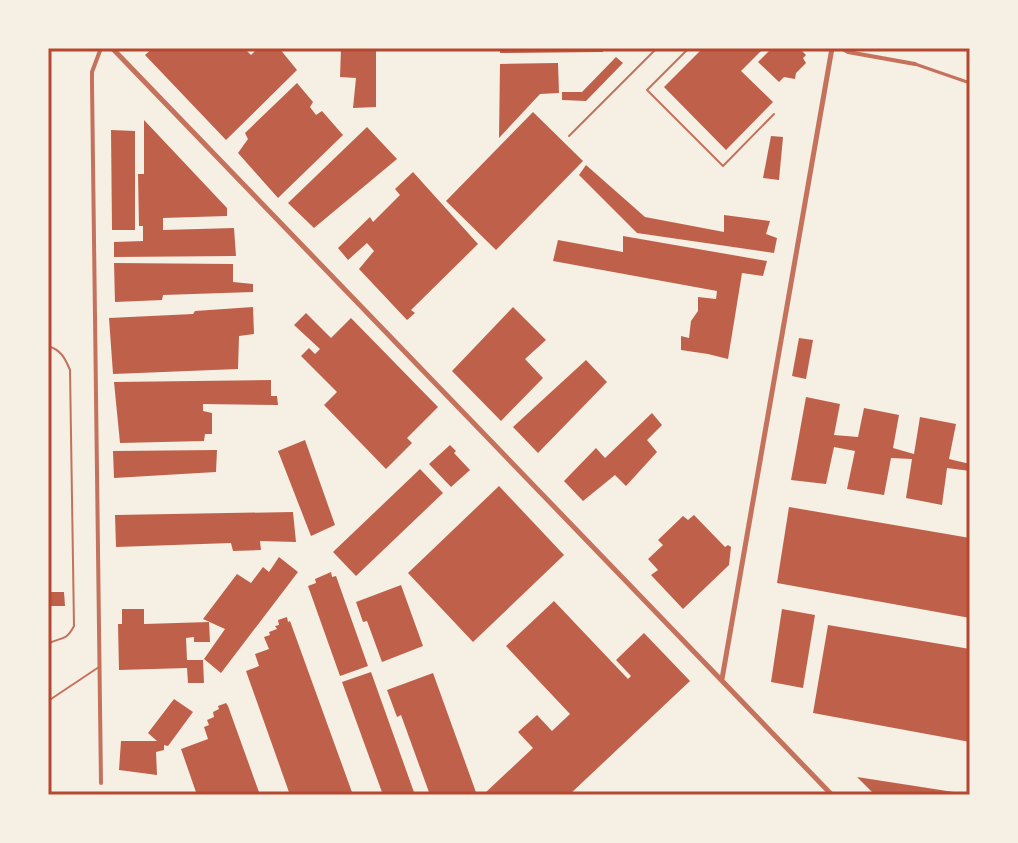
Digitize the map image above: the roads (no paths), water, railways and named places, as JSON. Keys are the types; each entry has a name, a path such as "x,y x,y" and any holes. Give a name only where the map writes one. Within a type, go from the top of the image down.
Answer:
{"street":[{"path":"101,48 92,72 101,783"},
{"path":"112,48 832,795"},
{"path":"721,680 832,48"},
{"path":"841,48 848,52 915,64 970,83"}],"lane":[{"path":"569,136 657,48"},
{"path":"689,48 647,90 723,166 774,114"},
{"path":"48,346 64,357 70,370 74,626 63,640 49,642"},
{"path":"48,701 100,666"}]}
